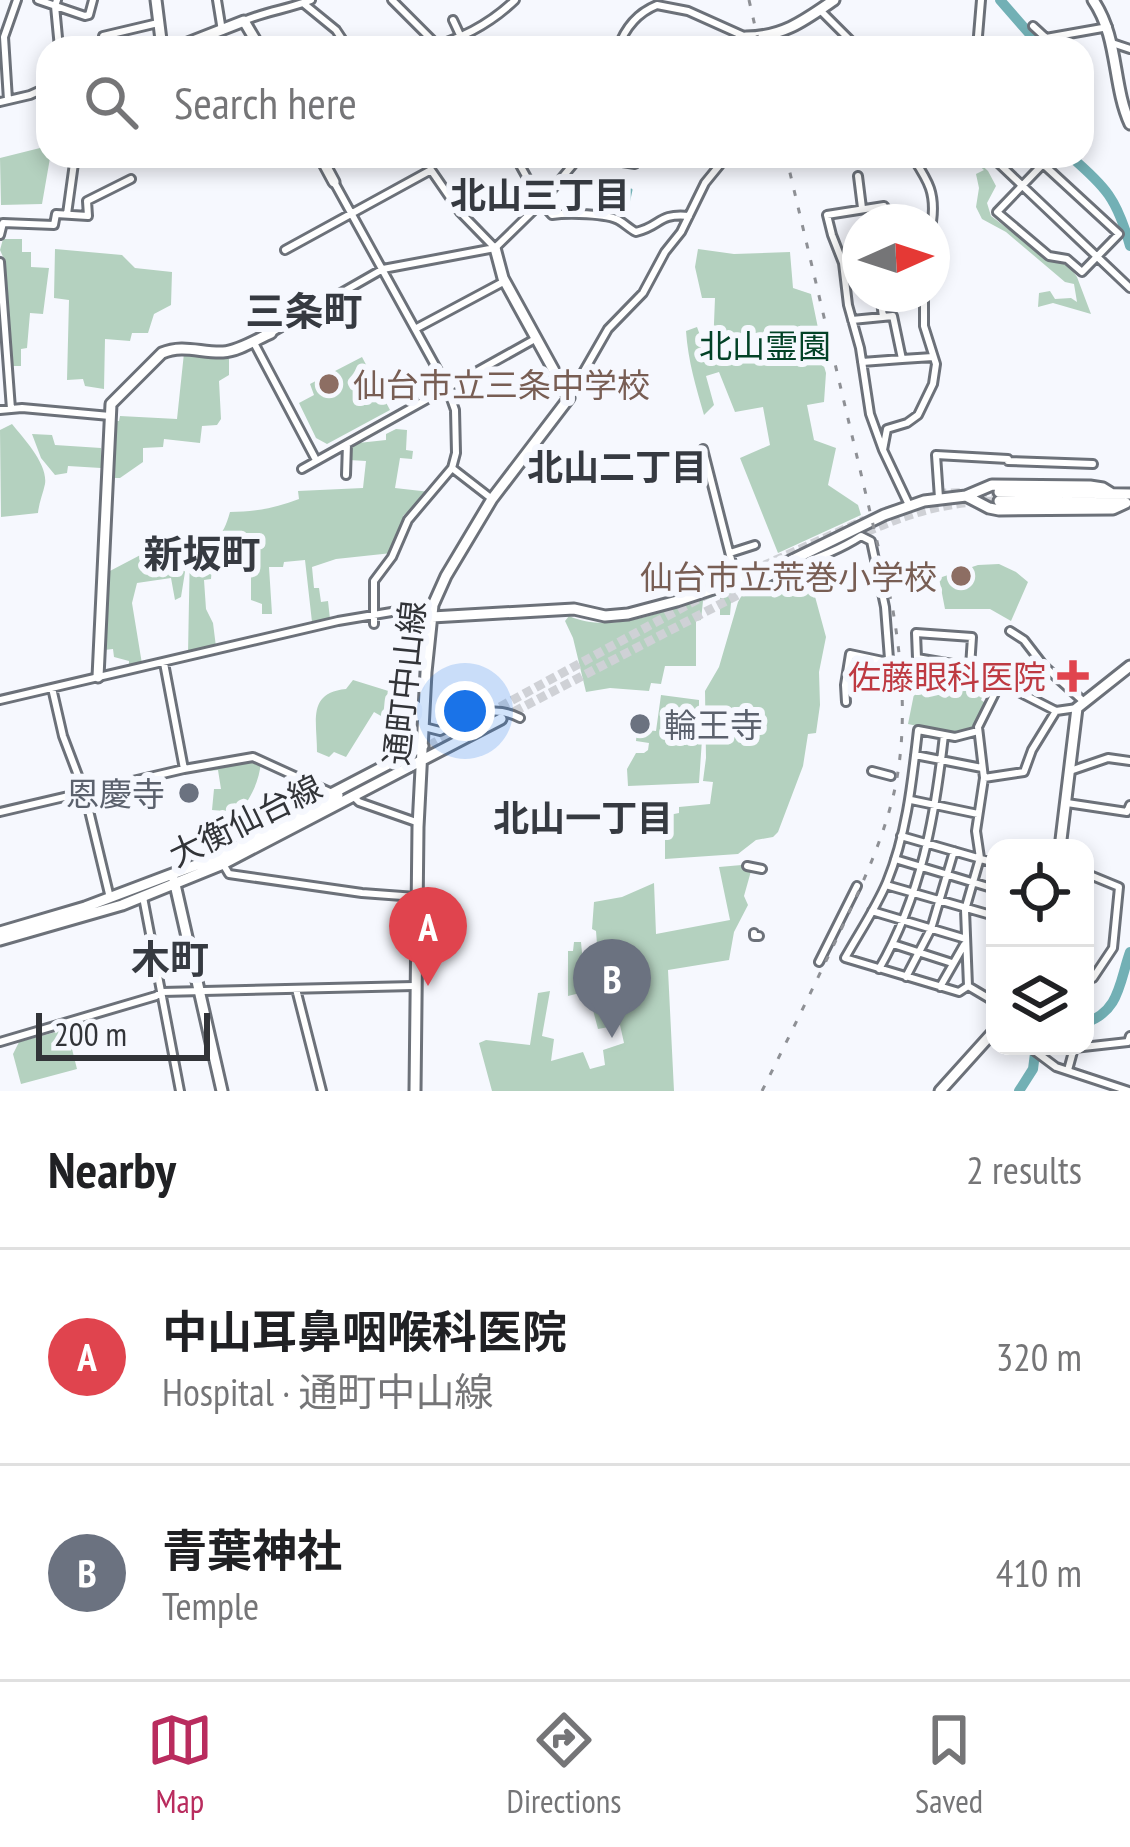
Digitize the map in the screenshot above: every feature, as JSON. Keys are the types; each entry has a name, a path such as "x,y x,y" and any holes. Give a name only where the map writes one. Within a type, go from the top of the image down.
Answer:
{"street":[{"path":"17,0 2,39 4,101 36,91"},
{"path":"38,0 85,16 93,0"},
{"path":"156,0 161,36"},
{"path":"217,0 222,31"},
{"path":"392,0 429,36"},
{"path":"453,20 460,35 492,21 515,0"},
{"path":"768,36 789,30 834,0"},
{"path":"978,36 981,0"},
{"path":"1093,0 1108,28 1130,124"},
{"path":"208,36 270,7 307,2 340,36"},
{"path":"56,3 58,36"},
{"path":"623,36 637,17 657,5 688,11 744,36"},
{"path":"820,10 846,36"},
{"path":"244,21 253,36"},
{"path":"104,36 159,23"},
{"path":"1033,26 1044,36"},
{"path":"1058,36 1108,28"},
{"path":"1112,43 1130,49"},
{"path":"67,214 73,168"},
{"path":"326,168 447,387 455,410 452,468 408,520 392,557 374,580 374,624"},
{"path":"522,168 552,215 612,217 636,232 650,229 664,216 689,216"},
{"path":"98,676 111,404 162,353 178,348 224,352 271,333 383,269 495,248 570,168"},
{"path":"568,398 608,329 643,292 718,168"},
{"path":"918,168 934,204"},
{"path":"1004,168 1130,288"},
{"path":"1039,168 998,212 1049,256 1067,260 1082,272 1119,234 1047,168"},
{"path":"285,250 431,170 460,212 495,248 505,281 568,398"},
{"path":"858,176 861,204"},
{"path":"0,236 3,223 53,224 56,214 88,216 87,201 131,178"},
{"path":"842,212 827,215 842,261"},
{"path":"0,262 11,409"},
{"path":"415,329 505,281"},
{"path":"851,312 870,414 909,505"},
{"path":"882,312 883,317"},
{"path":"883,450 886,430 913,420 922,408 935,373 924,312"},
{"path":"852,320 893,316 902,359"},
{"path":"302,469 536,339"},
{"path":"253,341 316,460"},
{"path":"862,362 935,357"},
{"name":"通町中山線","path":"415,1091 418,823 433,611 446,576 492,499 568,398"},
{"path":"0,410 110,416"},
{"path":"346,444 346,476"},
{"path":"704,449 741,589 750,589 861,536 871,541 886,608 890,658 883,661 850,654 846,702"},
{"path":"939,498 936,455 1094,464"},
{"path":"452,468 492,499"},
{"path":"966,496 998,485 1090,486 1129,500"},
{"path":"980,491 1016,509 1113,509 1129,500"},
{"path":"980,491 994,507 1016,509"},
{"path":"995,500 1111,493"},
{"path":"0,700 374,614 574,609 615,615 677,602 797,559 909,505 939,498 1129,500"},
{"path":"1014,522 1016,509"},
{"path":"730,553 755,545"},
{"path":"1010,631 1024,640 1080,704"},
{"path":"970,667 972,637 916,633 917,658 970,667 1057,711"},
{"path":"164,663 184,769"},
{"path":"984,778 1024,772 1057,711 1080,704 1130,666"},
{"path":"968,986 966,908 980,858 976,835 984,778 978,729 1000,683"},
{"path":"52,688 63,736 85,794 111,902"},
{"path":"1061,839 1080,704"},
{"path":"424,727 440,731 485,710 520,718"},
{"name":"大衡仙台線","path":"0,936 223,864 501,719"},
{"path":"968,986 960,992 845,958 886,885 895,859 910,800 918,730 955,737 978,729"},
{"path":"879,969 905,921 928,843 944,735"},
{"name":"大衡仙台線","path":"111,902 143,897 188,868 423,746"},
{"path":"915,755 982,768"},
{"path":"0,812 254,757 335,794"},
{"path":"1069,771 1108,758 1130,761"},
{"path":"872,771 891,776"},
{"path":"353,796 358,802 418,823"},
{"path":"910,800 978,814"},
{"path":"1065,803 1127,812 1130,805"},
{"path":"901,836 986,860"},
{"path":"906,977 931,929 953,850"},
{"path":"895,859 986,886"},
{"path":"223,864 229,874 416,897"},
{"path":"748,866 762,868"},
{"path":"1094,877 1119,887 1113,949 1094,977"},
{"path":"174,880 222,1091"},
{"path":"886,885 986,913"},
{"path":"819,962 857,886"},
{"path":"143,897 180,1091"},
{"path":"872,911 966,940"},
{"path":"940,987 966,940"},
{"path":"893,944 952,963"},
{"path":"0,1042 162,992 416,986"},
{"path":"968,986 986,997"},
{"path":"296,989 322,1091"},
{"path":"940,1091 986,1040"},
{"path":"1068,1070 1074,1048 1129,1041"},
{"path":"1038,1055 1056,1067 1129,1091"}],"green space":[{"path":"36,149 36,168 48,168 42,204 1,205 0,158"},
{"path":"984,170 996,186 987,203 991,216 1046,257 1066,261 1091,314 1053,303 1038,307 1039,293 1050,291 1055,299 1077,302 1074,284 982,219 976,207 976,174"},
{"path":"3,239 22,239 22,252 31,252 31,267 49,268 43,314 30,313 21,366 10,366 0,250"},
{"path":"55,249 122,255 135,268 172,272 171,305 154,314 148,333 132,333 130,341 105,339 104,389 85,386 83,379 67,380 69,300 54,298"},
{"name":"北山霊園","path":"698,249 734,254 790,252 793,288 811,294 826,373 824,402 807,405 814,440 836,448 828,485 858,505 861,515 778,553 740,458 770,445 763,407 735,412 719,372 706,376 714,405 704,415 695,384 686,331 697,327 705,349 713,348 715,298 702,298 695,267"},
{"path":"184,353 229,359 229,375 219,381 221,419 217,425 202,426 200,443 164,439 163,447 143,448 143,462 113,478 115,421 120,416 177,419"},
{"path":"362,357 390,410 327,444 316,438 299,403 314,395 310,384"},
{"path":"12,424 39,460 45,484 38,513 1,517 0,430"},
{"path":"407,430 406,450 413,451 412,459 400,458 395,488 430,492 403,516 392,553 336,559 312,567 314,588 319,588 321,602 328,601 330,619 312,622 305,560 269,567 272,614 262,614 262,604 251,600 251,567 212,566 211,579 204,580 216,647 188,654 190,547 217,537 230,512 282,505 299,499 298,491 363,488 366,461 349,460 349,444 386,440 386,434"},
{"path":"32,434 52,435 55,445 101,448 101,468 68,466 67,473 55,475 41,458"},
{"path":"181,545 185,572 181,597 175,600 171,578 137,583 132,603 142,664 129,667 129,661 114,657 113,649 104,650 108,572 148,551"},
{"path":"999,564 1028,582 1011,621 990,609 945,609 939,578 978,565"},
{"path":"807,567 826,637 819,672 820,705 816,733 808,734 803,766 778,832 738,854 665,859 669,815 679,813 679,807 710,804 713,782 703,781 705,691 719,667 738,602 745,590"},
{"path":"727,586 732,590 730,615 720,615 720,594 703,601 701,620 696,621 696,666 665,666 661,684 651,683 649,691 610,688 586,692 565,621 569,616 587,622 628,621"},
{"path":"353,680 411,698 410,712 402,728 374,712 346,757 334,752 329,757 317,752 317,710 325,696 346,689"},
{"path":"975,686 985,690 981,700 987,704 976,729 955,734 908,724 914,694 923,688 960,693"},
{"path":"661,695 699,700 703,725 699,783 628,786 627,769 636,753 648,750 649,743 636,741 637,729 656,731"},
{"path":"261,761 247,802 237,812 212,810 214,789 221,789 218,770 209,771 209,767"},
{"path":"753,864 744,896 748,905 734,932 729,960 668,970 674,1091 492,1091 479,1043 530,1045 538,993 550,991 542,1036 554,1039 551,1061 583,1052 590,1069 605,1065 603,1050 624,1043 620,1025 598,1029 588,991 568,996 568,951 573,951 574,942 581,942 585,984 600,983 596,931 592,929 594,902 622,897 654,883 656,934 730,920 719,867"},
{"path":"67,1029 77,1069 21,1084 13,1054 19,1042"}],"waterway":[{"path":"1000,0 1032,36"},
{"path":"1083,168 1109,195 1130,246"},
{"path":"628,204 631,190"},
{"path":"1094,1019 1112,1003 1130,952"},
{"path":"1019,1091 1033,1069 1035,1055"}],"tunnel":[{"path":"886,511 945,493 999,492"},
{"path":"805,560 921,511 999,501"},
{"path":"738,577 865,520"},
{"path":"502,718 753,587"},
{"path":"417,752 713,591"}],"railway":[{"path":"749,0 757,36"},
{"path":"762,1091 876,850 898,773 902,725 892,605 789,168"}],"place":[{"name":"仙台市立三条中学校","path":"329,384"},
{"name":"仙台市立荒巻小学校","path":"961,576"},
{"name":"佐藤眼科医院","path":"1073,676"},
{"name":"輪王寺","path":"640,724"},
{"name":"恩慶寺","path":"189,793"},
{"name":"中山耳鼻咽喉科医院","path":"428,986"},
{"name":"青葉神社","path":"612,1038"}],"district":[{"name":"北山三丁目","path":"540,194"},
{"name":"三条町","path":"304,310"},
{"name":"北山二丁目","path":"617,466"},
{"name":"新坂町","path":"202,553"},
{"name":"北山一丁目","path":"583,817"},
{"name":"木町","path":"170,958"}]}
